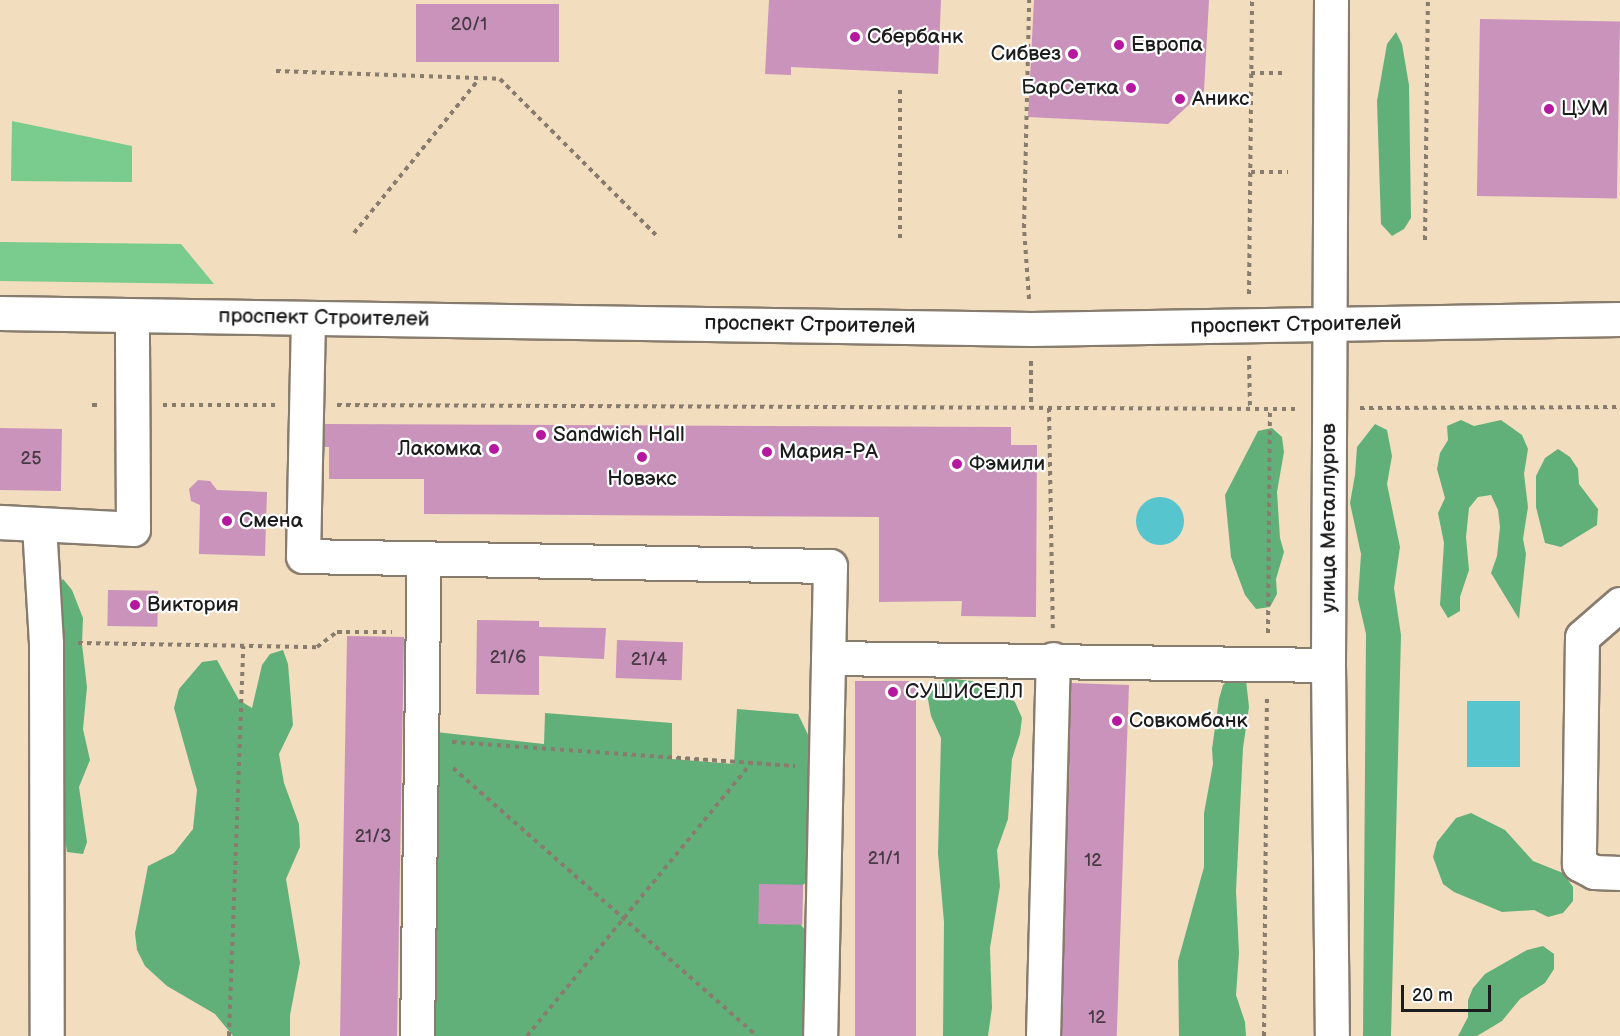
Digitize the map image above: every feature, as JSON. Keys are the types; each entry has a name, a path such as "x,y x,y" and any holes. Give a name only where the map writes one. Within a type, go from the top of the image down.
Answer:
{"street":[{"name":"улица Металлургов","path":"1331,0 1328,665 1332,1036"},
{"name":"проспект Строителей","path":"0,313 132,317 1030,328 1620,320"},
{"path":"0,522 133,529 132,317"},
{"path":"308,318 303,556 830,566 820,1036"},
{"path":"39,525 46,643 47,1036"},
{"path":"417,1036 424,558"},
{"path":"1620,604 1582,637 1579,864 1594,872 1620,873"},
{"path":"828,658 1053,659 1328,665"},
{"path":"1043,1036 1053,659"}],"path":[{"path":"1024,228 1029,0"},
{"path":"1250,409 1248,326 1251,0"},
{"path":"1425,240 1428,0"},
{"path":"276,70 500,79 657,236"},
{"path":"1251,73 1282,73"},
{"path":"354,233 480,78"},
{"path":"900,88 900,238"},
{"path":"1251,172 1288,172"},
{"path":"92,405 1250,409 1620,407"},
{"path":"1049,408 1053,659"},
{"path":"1264,1036 1270,409"},
{"path":"46,643 317,647 337,632 423,632"},
{"path":"229,1036 243,646"},
{"path":"421,740 825,768"},
{"path":"421,740 757,1036"},
{"path":"527,1036 751,763"}],"green space":[{"path":"1396,32 1402,44 1409,85 1411,218 1404,229 1392,236 1381,224 1377,101 1387,44"},
{"path":"12,121 132,146 132,182 11,181"},
{"path":"0,242 181,244 214,284 0,281"},
{"path":"1461,420 1474,426 1501,420 1522,435 1528,449 1524,474 1528,507 1523,539 1526,554 1519,619 1491,573 1497,556 1500,527 1498,510 1491,495 1478,497 1469,508 1466,537 1469,570 1460,597 1460,611 1448,618 1440,605 1444,543 1438,513 1445,498 1437,469 1440,453 1448,440 1447,426"},
{"path":"1375,424 1387,430 1392,456 1387,484 1400,547 1394,588 1401,635 1391,1036 1363,1036 1366,634 1358,599 1361,554 1350,503 1357,447"},
{"path":"1272,428 1282,437 1284,452 1277,492 1280,538 1284,552 1276,579 1277,594 1270,607 1256,609 1245,595 1231,557 1225,495 1258,431"},
{"path":"1558,449 1570,457 1578,469 1579,484 1598,509 1597,525 1561,547 1545,543 1536,507 1536,476 1545,458"},
{"path":"63,579 72,590 83,618 82,644 87,687 83,729 90,760 79,787 87,842 83,854 67,852 41,688 51,594"},
{"path":"283,650 288,664 293,725 279,754 284,783 299,824 300,847 286,879 300,963 290,1015 290,1036 233,1036 215,1014 167,986 145,966 137,950 135,933 148,866 174,853 193,829 197,790 174,708 179,689 202,662 217,660 239,700 252,708 262,665 270,654"},
{"path":"1235,674 1246,680 1249,707 1243,748 1236,891 1239,953 1236,995 1245,1022 1246,1036 1179,1036 1178,961 1204,867 1204,813 1213,764 1212,749 1219,699 1223,685"},
{"path":"946,678 980,682 999,689 1015,702 1022,718 1020,734 1012,759 1008,819 997,850 1000,886 990,948 992,1008 988,1036 943,1036 944,922 938,853 941,738 931,716 927,694"},
{"path":"737,709 798,714 813,745 810,878 803,885 801,925 810,936 807,1036 430,1036 436,732 544,744 545,713 672,723 672,759 734,764"},
{"path":"1471,813 1505,830 1533,861 1563,873 1573,887 1573,901 1563,913 1548,917 1534,910 1502,912 1454,892 1443,884 1433,857 1437,842 1456,818"},
{"path":"1543,946 1554,954 1554,969 1545,983 1520,999 1502,1021 1477,1036 1458,1036 1468,1017 1468,1000 1473,988 1485,974 1527,950"}],"water":[{"path":"1155,497 1165,497 1180,507 1184,521 1183,530 1174,541 1165,545 1155,545 1140,535 1136,526 1136,516 1146,501"},
{"path":"1467,701 1520,701 1520,767 1467,767"}],"building":[{"path":"769,0 941,0 938,74 791,67 791,75 765,74"},
{"name":"Европа","path":"1034,0 1209,0 1204,91 1168,124 1028,117"},
{"path":"416,4 559,4 559,62 416,62"},
{"name":"ЦУМ","path":"1480,19 1620,21 1617,198 1477,196"},
{"path":"325,424 1011,427 1011,445 1037,445 1036,617 961,616 962,601 879,602 879,517 424,514 424,479 329,479 329,447 324,447"},
{"path":"0,428 62,429 61,491 0,490"},
{"path":"198,480 210,481 217,490 267,492 265,556 199,554 200,505 191,501 189,489"},
{"path":"108,590 158,591 157,627 107,626"},
{"path":"477,620 539,621 539,627 606,628 604,659 539,656 539,695 476,694"},
{"path":"347,636 404,637 397,1036 340,1036"},
{"path":"617,640 683,642 682,680 616,678"},
{"path":"855,681 916,681 916,1036 855,1036"},
{"path":"1071,683 1129,685 1117,1036 1059,1036"},
{"path":"759,884 803,885 802,925 758,924"}],"place":[{"name":"Сбербанк","path":"855,37"},
{"name":"Европа","path":"1119,45"},
{"name":"Сибвез","path":"1073,54"},
{"name":"БарСетка","path":"1131,88"},
{"name":"Аникс","path":"1180,99"},
{"name":"ЦУМ","path":"1549,109"},
{"name":"Sandwich Hall","path":"541,435"},
{"name":"Лакомка","path":"494,449"},
{"name":"Мария-РА","path":"767,452"},
{"name":"Новэкс","path":"642,457"},
{"name":"Фэмили","path":"957,464"},
{"name":"Смена","path":"227,521"},
{"name":"Виктория","path":"135,605"},
{"name":"СУШИСЕЛЛ","path":"893,692"},
{"name":"Совкомбанк","path":"1117,721"}]}
